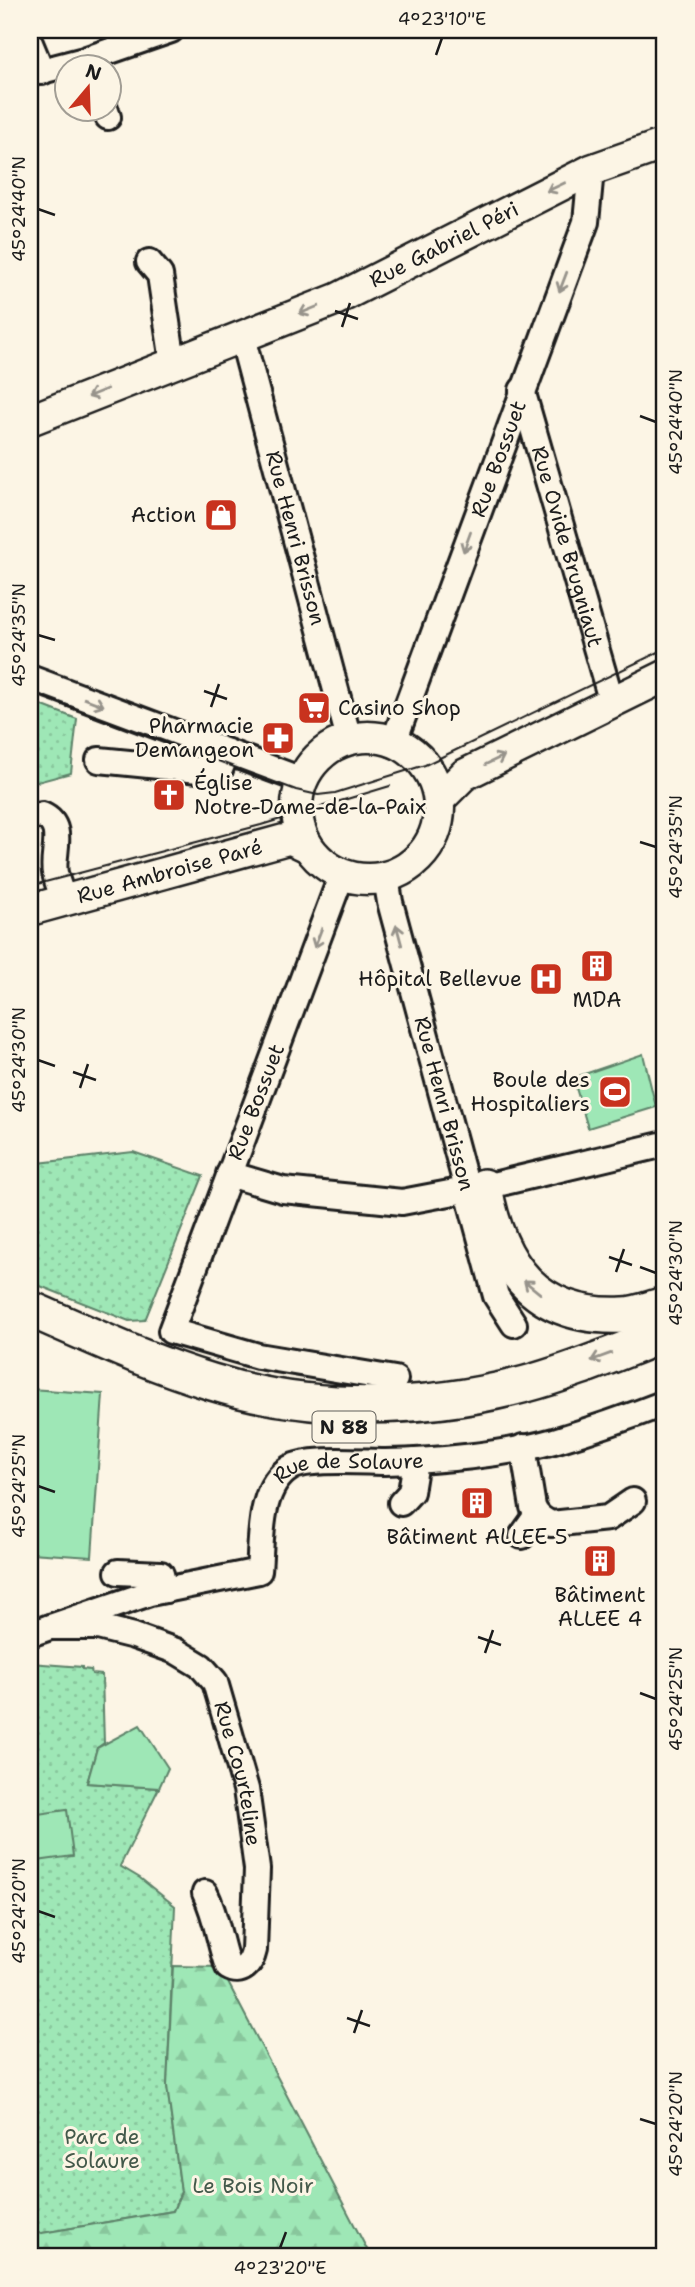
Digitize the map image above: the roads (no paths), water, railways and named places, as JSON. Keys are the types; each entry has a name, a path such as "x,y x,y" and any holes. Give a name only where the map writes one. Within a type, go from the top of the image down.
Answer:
{"highway":[{"path":"476,1189 501,1249 519,1276 549,1300 586,1313 625,1315 665,1305"},
{"name":"N 88","path":"30,1309 159,1364 214,1383 259,1394 341,1404 428,1402 484,1394 529,1384 665,1334"},
{"name":"N 88","path":"30,1333 156,1385 232,1409 340,1427 433,1424 540,1405 665,1359"}],"main road":[{"name":"Rue Gabriel Péri","path":"30,420 337,299 591,170 664,149"},
{"path":"439,799 464,775 665,676"},
{"path":"365,738 393,744 408,751 431,772 439,799 438,820 429,846 411,865 386,878 369,880 342,874 328,867 308,847 300,831 295,810 297,786 306,770 321,753 349,739 365,738"},
{"name":"Rue Ambroise Paré","path":"30,910 284,839 291,839 308,847"}],"street":[{"path":"114,52 171,30"},
{"path":"30,43 36,73"},
{"name":"Rue Bossuet","path":"393,744 586,222 591,170"},
{"path":"149,262 160,275 173,362"},
{"name":"Rue Henri Brisson","path":"242,337 349,739"},
{"name":"Rue Ovide Brugniaut","path":"522,390 612,703"},
{"path":"30,678 291,776 297,786"},
{"path":"99,760 219,772 227,752"},
{"path":"30,817 42,815 52,823 58,842 54,869 65,901"},
{"name":"Rue Bossuet","path":"342,874 172,1331 258,1356 395,1379"},
{"name":"Rue Henri Brisson","path":"386,878 390,902 476,1189 496,1296 514,1324"},
{"path":"229,1174 283,1190 402,1202 476,1189 665,1144"},
{"name":"Rue de Solaure","path":"40,1630 150,1593 258,1571 267,1497 276,1480 291,1467 315,1462 523,1463 552,1441 665,1403"},
{"path":"402,1496 416,1461"},
{"path":"523,1463 534,1502 551,1524 615,1516"},
{"path":"522,1536 534,1502"},
{"path":"118,1572 162,1574 165,1590"},
{"name":"Rue Courteline","path":"40,1630 98,1628 134,1636 176,1651 201,1666 215,1682 246,1789 257,1869 254,1951 252,1961 244,1968 234,1970 228,1966 213,1909 205,1894"}],"tram line":[{"path":"30,691 296,790 318,795 335,793 425,765 665,649"},
{"path":"30,886 261,825 390,786"}],"place":[{"name":"Action","path":"221,515"},
{"name":"Casino Shop","path":"314,708"},
{"name":"Pharmacie Demangeon","path":"278,738"},
{"name":"Église Notre-Dame-de-la-Paix","path":"169,795"},
{"name":"MDA","path":"597,966"},
{"name":"Hôpital Bellevue","path":"546,979"},
{"name":"Boule des Hospitaliers","path":"615,1092"},
{"name":"Bâtiment ALLEE 5","path":"477,1503"},
{"name":"Bâtiment ALLEE 4","path":"600,1561"}],"park label":[{"name":"Parc de Solaure","path":"102,2149"},
{"name":"Le Bois Noir","path":"253,2186"}]}
